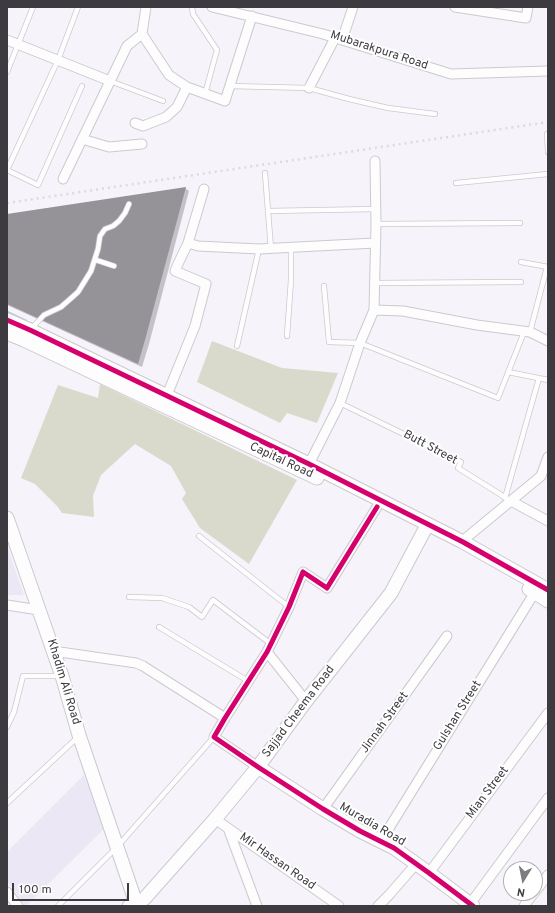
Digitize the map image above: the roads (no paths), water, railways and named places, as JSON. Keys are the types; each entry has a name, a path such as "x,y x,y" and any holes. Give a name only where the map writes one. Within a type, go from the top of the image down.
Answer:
{"street":[{"path":"63,179 128,46 142,34 146,7"},
{"name":"Mubarakpura Road","path":"212,7 323,34 451,74 548,71"},
{"path":"309,88 338,39 353,7"},
{"path":"455,7 526,18 528,7"},
{"path":"142,34 169,75 187,87 225,101 252,16"},
{"path":"7,40 110,82"},
{"path":"135,123 143,126 166,117 176,107 187,87"},
{"path":"82,139 109,147 142,144"},
{"path":"307,468 340,403 360,344 374,310 376,224 375,161"},
{"path":"167,396 195,326 206,284 176,271 176,266 188,243 204,189"},
{"path":"188,243 198,246 259,249 375,243"},
{"path":"374,310 403,311 477,325 527,332 548,341"},
{"path":"7,320 31,330 167,396 307,468 428,527"},
{"name":"Capital Road","path":"7,333 31,330 307,468 377,507 428,527 463,543 548,601"},
{"path":"548,457 541,476 508,499 463,543 548,590"},
{"path":"508,499 548,520"},
{"path":"258,767 214,737 269,648 290,607 303,572 327,588 377,507"},
{"name":"Khadim Ali Road","path":"7,518 62,676 79,736 138,903"},
{"name":"Sajjad Cheema Road","path":"138,903 215,819 258,767 306,701 391,593 428,527"},
{"name":"Gulshan Street","path":"382,841 535,592"},
{"path":"7,606 39,610"},
{"name":"Jinnah Street","path":"323,809 448,636"},
{"path":"269,648 306,701"},
{"path":"53,651 136,663 225,718"},
{"name":"Mian Street","path":"429,873 548,713"},
{"name":"Muradia Road","path":"258,767 323,809 360,831 394,848 471,905"},
{"path":"471,905 548,798"},
{"name":"Mir Hassan Road","path":"215,819 339,906"},
{"path":"228,828 257,906"},
{"path":"378,906 416,864"},
{"path":"8,897 18,906"}],"lane":[{"path":"7,72 33,7"},
{"path":"78,7 58,60 7,170 38,185 82,86"},
{"path":"192,7 193,14 217,50 205,94"},
{"path":"110,82 163,101"},
{"path":"230,86 309,88 388,108 435,114"},
{"path":"547,134 548,152"},
{"path":"265,173 271,249"},
{"path":"456,183 548,174"},
{"path":"31,330 44,315 61,307 78,292 96,260 100,236 105,230 119,221 125,214 129,204"},
{"path":"268,211 376,209"},
{"path":"376,224 520,223"},
{"path":"287,336 291,280 291,248"},
{"path":"237,346 259,249"},
{"path":"96,260 114,266"},
{"path":"324,286 329,342 360,344 498,398 508,372 527,332 547,267 522,262"},
{"path":"375,283 521,282"},
{"path":"508,372 548,380"},
{"path":"508,499 539,378"},
{"name":"Butt Street","path":"340,403 461,462 458,468 508,499"},
{"path":"199,536 290,607"},
{"path":"129,597 162,598 189,607 202,617 213,600 269,648"},
{"path":"159,627 248,681"},
{"path":"7,727 14,712 22,676 62,676"},
{"path":"7,803 79,736"},
{"path":"58,906 117,847 214,737"}],"waterway":[{"path":"7,312 26,321"}],"railway":[{"path":"7,203 548,122"}]}
